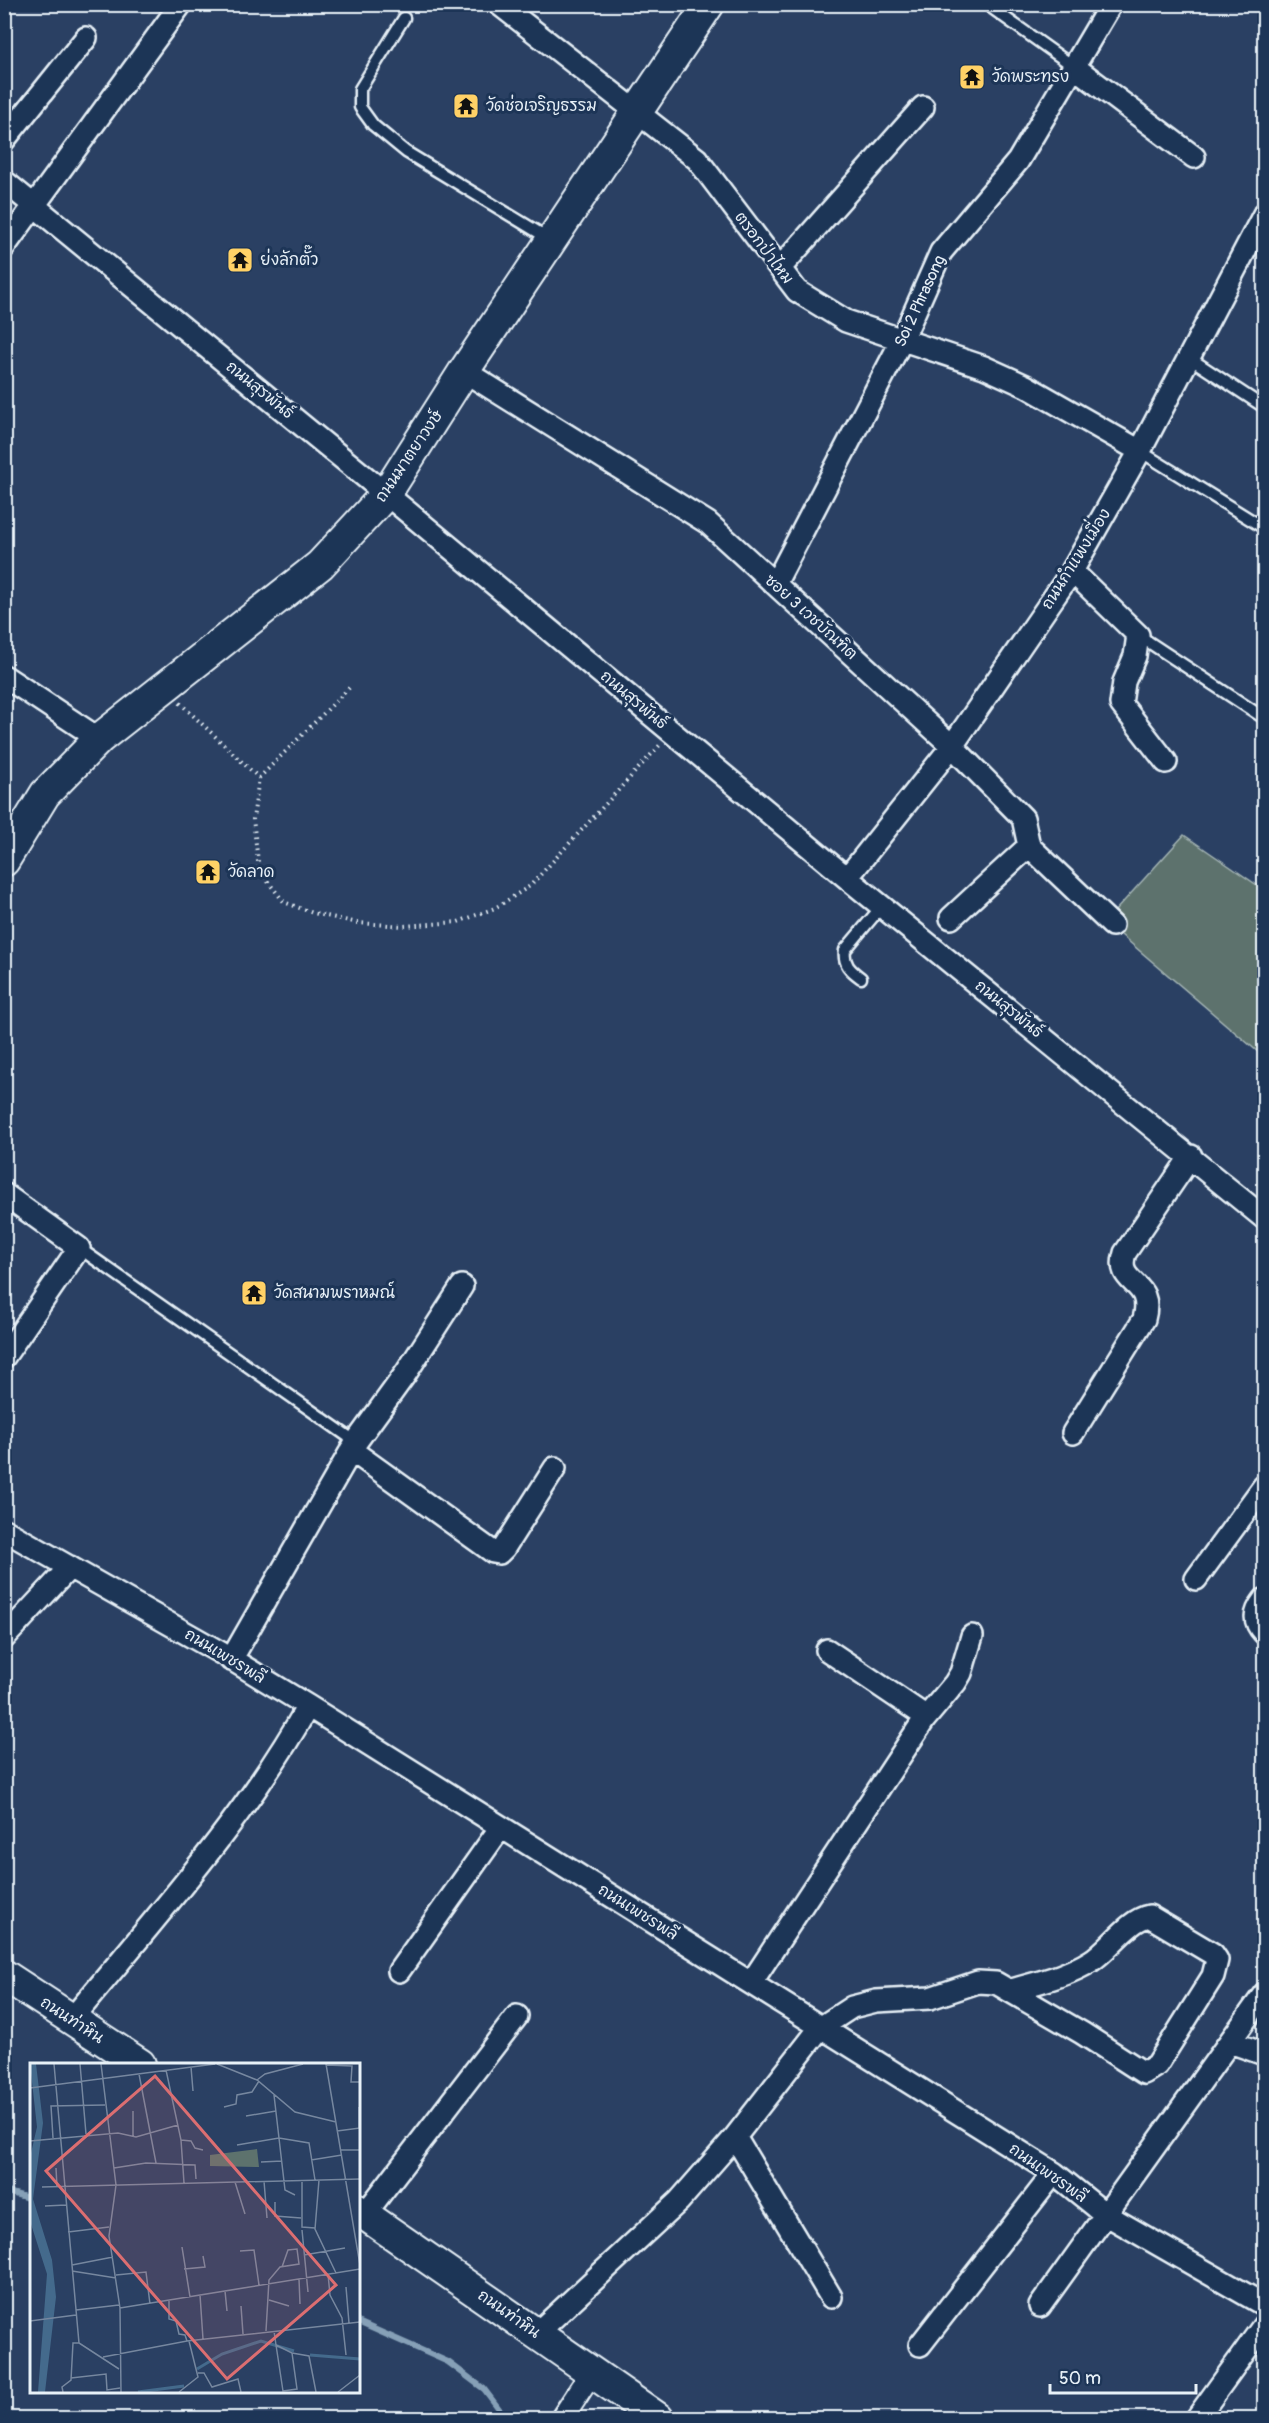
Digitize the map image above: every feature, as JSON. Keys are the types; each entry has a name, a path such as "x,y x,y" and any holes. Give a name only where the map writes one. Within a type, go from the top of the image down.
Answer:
{"street":[{"path":"4,247 182,4"},
{"name":"ตรอกป่าไหม","path":"499,4 697,159 797,291 846,321 984,367 1026,386 1140,451"},
{"name":"ถนนมาตยาวงษ์","path":"4,861 45,794 99,740 320,565 387,494 464,371 709,4"},
{"name":"Soi 2 Phrasong","path":"775,584 902,340 941,252 1018,161 1111,4"},
{"path":"4,140 86,38"},
{"path":"1073,66 1194,157"},
{"path":"780,268 923,107"},
{"name":"ถนนสุรพันธ์","path":"4,181 387,494 847,878 1191,1156 1264,1218"},
{"name":"ถนนกำแพงเมี่อง","path":"847,878 952,746 1072,571 1140,451 1264,214"},
{"name":"ซอย 3 เวชบัณฑิต","path":"464,371 708,523 952,746 1023,818 1029,846"},
{"path":"1072,571 1138,635 1135,656 1124,682 1121,704 1166,762"},
{"path":"4,676 99,740"},
{"path":"951,918 1029,846 1112,925"},
{"path":"1072,1433 1144,1318 1147,1299 1144,1291 1123,1272 1125,1253 1191,1156"},
{"path":"4,1194 79,1248 4,1357"},
{"path":"231,1660 354,1446 406,1373 462,1286"},
{"path":"354,1446 493,1552 499,1553 555,1468"},
{"path":"1196,1579 1264,1486"},
{"name":"ถนนเพชรพลี","path":"4,1530 308,1706 1054,2173 1105,2214 1264,2305"},
{"path":"4,1638 70,1567"},
{"path":"1264,1600 1254,1617 1264,1634"},
{"path":"751,1983 924,1720 956,1683 972,1636"},
{"path":"827,1650 922,1714 924,1720"},
{"path":"72,2019 225,1832 267,1773 308,1706"},
{"path":"399,1971 501,1827"},
{"path":"537,2333 679,2201 735,2137 820,2028 840,2014 862,2004 930,1998 978,1982 996,1983 1012,1990 1144,2073 1157,2065 1213,1976 1216,1960 1213,1954 1149,1916 1135,1921 1107,1950 1077,1969 1012,1990"},
{"name":"ถนนท่าหิน","path":"4,1975 138,2063"},
{"path":"1040,2306 1264,1994"},
{"path":"362,2212 516,2016"},
{"path":"1230,2042 1264,2054"},
{"path":"735,2137 831,2297"},
{"path":"920,2345 1054,2173"},
{"name":"ถนนท่าหิน","path":"362,2212 658,2418"},
{"path":"1197,2418 1264,2325"},
{"path":"561,2418 592,2372"}],"lane":[{"path":"986,4 1073,66"},
{"path":"404,18 360,89 360,107 373,125 406,152 552,241"},
{"path":"1188,357 1264,407"},
{"path":"1140,451 1264,528"},
{"path":"1138,635 1264,718"},
{"path":"861,978 848,969 844,957 845,950 882,906"},
{"path":"79,1248 354,1446"}],"path":[{"path":"351,686 259,778 253,819 259,870 284,902 313,913 358,923 404,926 458,922 495,908 531,886 673,732"},
{"path":"165,689 259,778"}],"green space":[{"path":"1184,835 1264,890 1264,1057 1120,934 1115,911"}],"waterway":[{"path":"4,2191 30,2198"},
{"path":"360,2323 448,2362 484,2389 506,2418"}],"place":[{"name":"วัดพระทรง","path":"972,77"},
{"name":"วัดช่อเจริญธรรม","path":"466,106"},
{"name":"ย่งลักตั๊ว","path":"240,260"},
{"name":"วัดลาด","path":"208,872"},
{"name":"วัดสนามพราหมณ์","path":"254,1293"}]}
